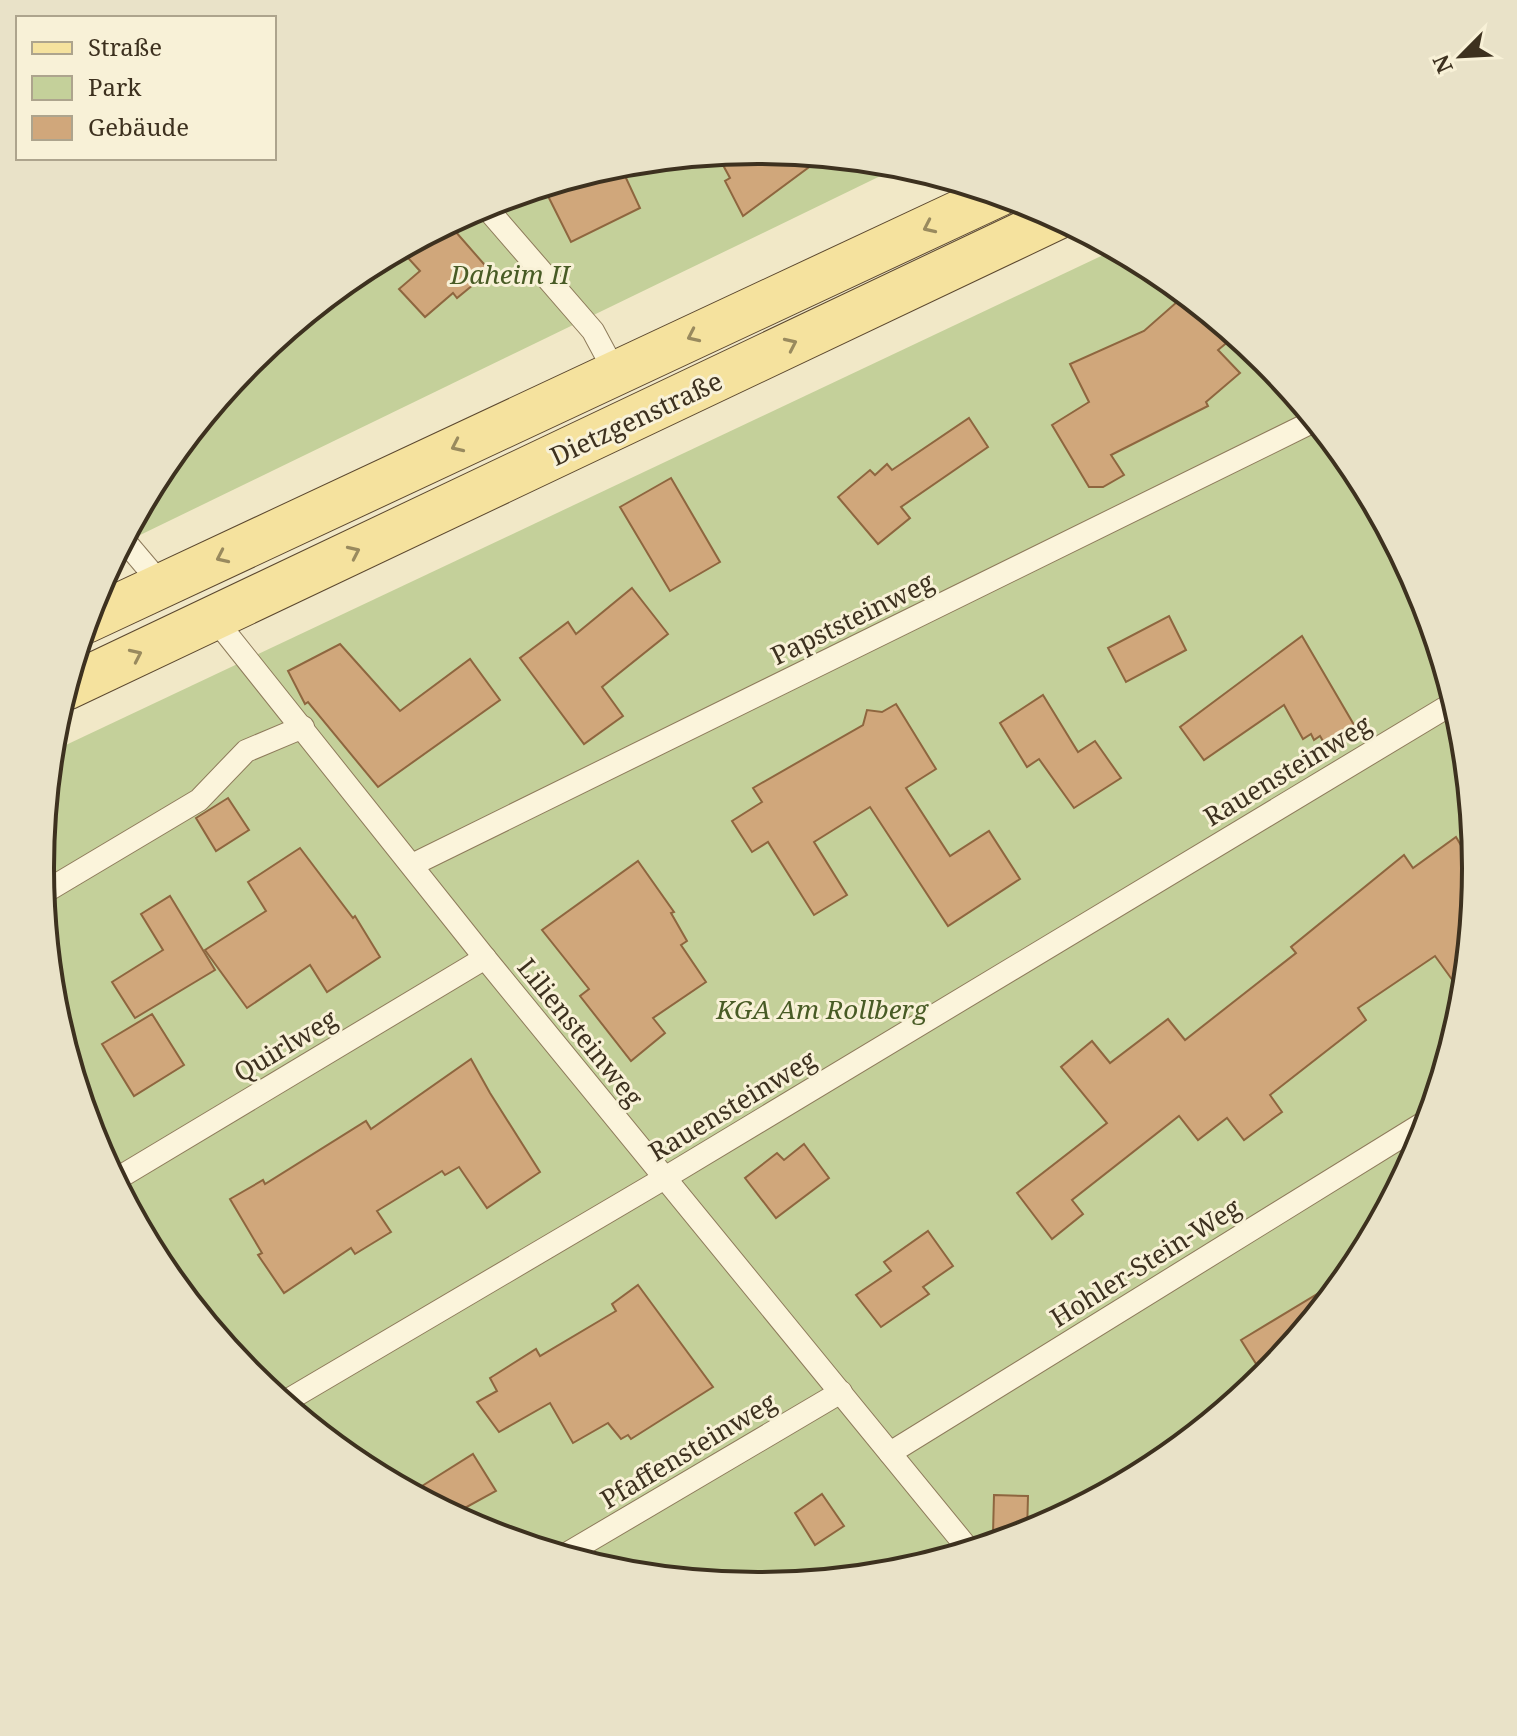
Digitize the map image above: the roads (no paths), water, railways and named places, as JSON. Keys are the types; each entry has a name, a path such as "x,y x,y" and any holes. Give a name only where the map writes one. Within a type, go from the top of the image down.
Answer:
{"main road":[{"name":"Dietzgenstraße","path":"102,613 984,201"},
{"name":"Dietzgenstraße","path":"79,682 1043,224"},
{"path":"172,580 214,618"}],"lane":[{"path":"493,216 593,331 615,372"},
{"name":"Papststeinweg","path":"412,865 1306,425"},
{"path":"132,547 172,580"},
{"name":"Liliensteinweg","path":"214,618 663,1179 962,1542"},
{"name":"Rauensteinweg","path":"293,1397 663,1179 1444,709"},
{"path":"55,886 199,800 246,751 303,727"},
{"name":"Quirlweg","path":"124,1174 485,958"},
{"name":"Hohler-Stein-Weg","path":"890,1453 1412,1130"},
{"name":"Pfaffensteinweg","path":"576,1548 841,1392"}],"park label":[{"name":"Daheim II","path":"510,274"},
{"name":"KGA Am Rollberg","path":"822,1009"}]}
